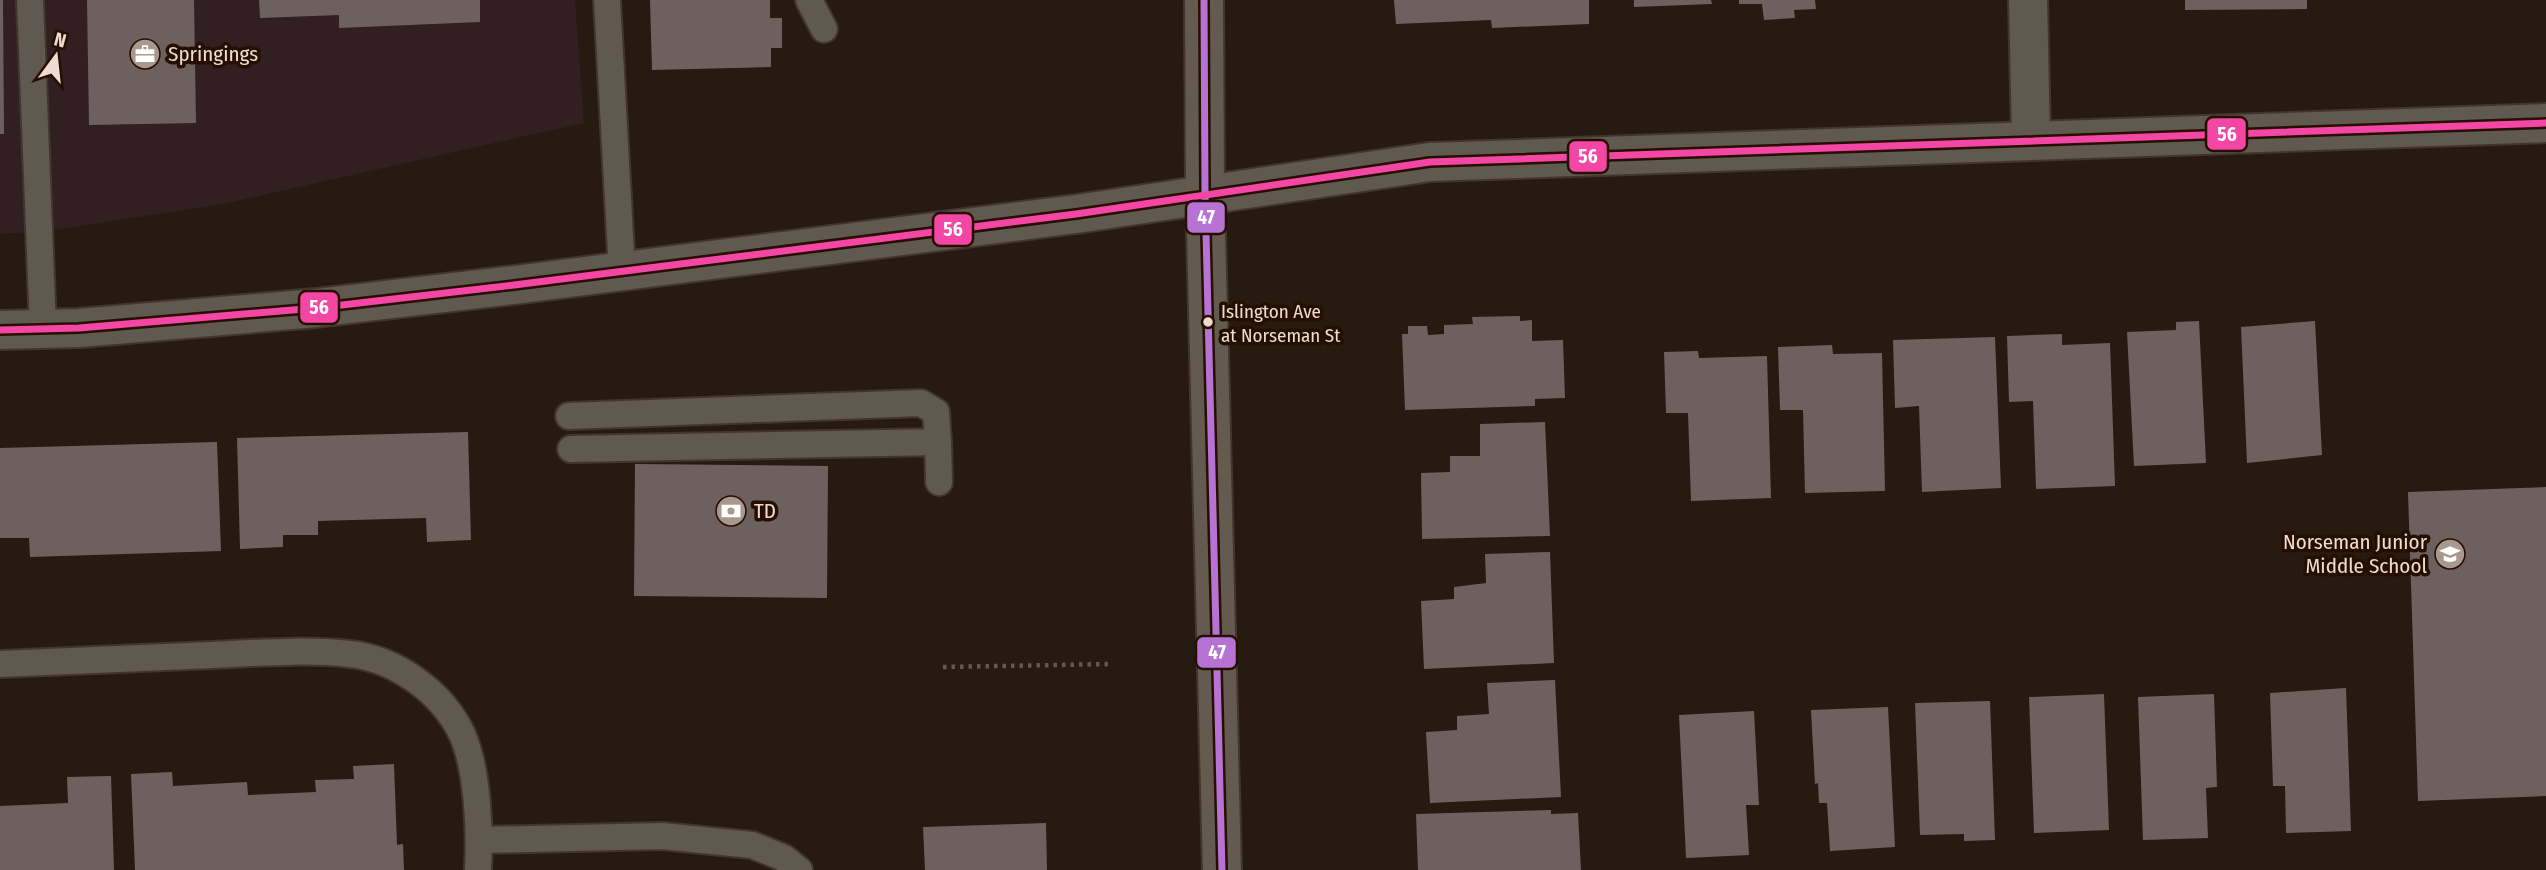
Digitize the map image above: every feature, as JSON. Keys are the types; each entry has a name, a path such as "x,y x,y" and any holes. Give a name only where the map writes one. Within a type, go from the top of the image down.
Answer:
{"main road":[{"path":"1204,0 1205,193 1222,870"}],"street":[{"path":"2028,0 2031,139"},
{"path":"0,331 316,309 1076,214 1430,162 2546,123"}],"lane":[{"path":"30,0 43,329"},
{"path":"607,0 622,272"},
{"path":"809,0 824,29"},
{"path":"569,416 920,403 936,412 939,482"},
{"path":"571,449 938,442"},
{"path":"0,664 239,653 350,654 385,662 416,680 442,704 461,733 469,756 480,839 478,870"},
{"path":"480,839 662,836 752,845 784,858 799,870"}],"path":[{"path":"943,667 1112,664"}],"shaded area":[{"path":"0,0 575,0 584,123 223,204 47,231 0,234"}],"building":[{"path":"0,0 3,0 4,134 0,134"},
{"path":"87,0 194,0 196,123 89,125"},
{"path":"259,0 480,0 480,22 339,28 339,15 260,18"},
{"path":"650,0 770,0 770,18 782,18 782,48 771,48 771,67 652,70"},
{"path":"1394,0 1589,0 1589,24 1492,28 1491,20 1396,24"},
{"path":"1634,0 1711,0 1712,4 1634,7"},
{"path":"1739,0 1815,0 1816,9 1794,10 1795,18 1764,20 1762,4 1739,4"},
{"path":"2185,0 2307,0 2307,9 2185,10"},
{"path":"1520,316 1520,321 1532,320 1532,341 1563,340 1565,398 1535,399 1535,406 1405,410 1402,334 1408,334 1408,326 1427,326 1428,335 1444,334 1444,325 1473,324 1472,317"},
{"path":"2199,321 2206,463 2134,466 2127,332 2176,330 2176,322"},
{"path":"2315,321 2322,455 2247,463 2241,327"},
{"path":"2062,334 2062,345 2110,343 2115,486 2036,489 2033,401 2009,402 2007,336"},
{"path":"1995,337 2001,488 1922,492 1919,406 1895,408 1893,340"},
{"path":"1832,345 1833,354 1882,353 1885,491 1805,493 1803,410 1780,410 1778,347"},
{"path":"1698,351 1699,358 1767,356 1771,498 1691,501 1688,413 1666,413 1664,352"},
{"path":"1545,422 1550,536 1422,539 1421,473 1450,472 1450,456 1480,456 1480,424"},
{"path":"468,432 471,540 427,542 426,518 318,521 318,535 283,535 283,547 240,549 237,438"},
{"path":"217,442 221,551 30,557 29,538 0,538 0,448"},
{"name":"TD","path":"635,464 828,466 827,598 634,596"},
{"path":"2546,487 2546,796 2418,801 2408,492"},
{"path":"1550,552 1554,663 1424,669 1421,601 1454,599 1454,587 1486,583 1485,554"},
{"path":"1555,680 1561,797 1430,803 1426,732 1457,730 1457,716 1489,714 1487,683"},
{"path":"2346,688 2351,831 2286,833 2285,786 2273,786 2270,693"},
{"path":"2104,694 2109,830 2034,833 2029,697"},
{"path":"2214,694 2217,787 2206,788 2208,838 2143,840 2138,697"},
{"path":"1990,701 1995,840 1964,841 1964,834 1920,835 1915,703"},
{"path":"1888,707 1895,847 1830,851 1827,803 1819,803 1818,783 1815,784 1811,710"},
{"path":"1754,711 1759,805 1746,805 1749,855 1686,858 1679,715"},
{"path":"394,764 397,845 403,844 404,870 135,870 131,774 172,772 173,786 247,782 248,795 316,792 315,780 354,779 353,766"},
{"path":"111,776 114,870 0,870 0,806 68,803 67,777"},
{"path":"1551,810 1551,814 1578,813 1581,870 1418,870 1416,814"},
{"path":"1046,823 1047,870 925,870 923,827"}],"transit line":[{"name":"47","path":"1204,0 1205,193 1222,870"},
{"name":"56","path":"0,330 79,328 316,308 514,285 1076,214 1430,162 2546,123"}],"place":[{"name":"Springings","path":"145,54"},
{"name":"Islington Ave at Norseman St","path":"1208,322"},
{"name":"TD","path":"731,511"},
{"name":"Norseman Junior Middle School","path":"2450,554"}]}
